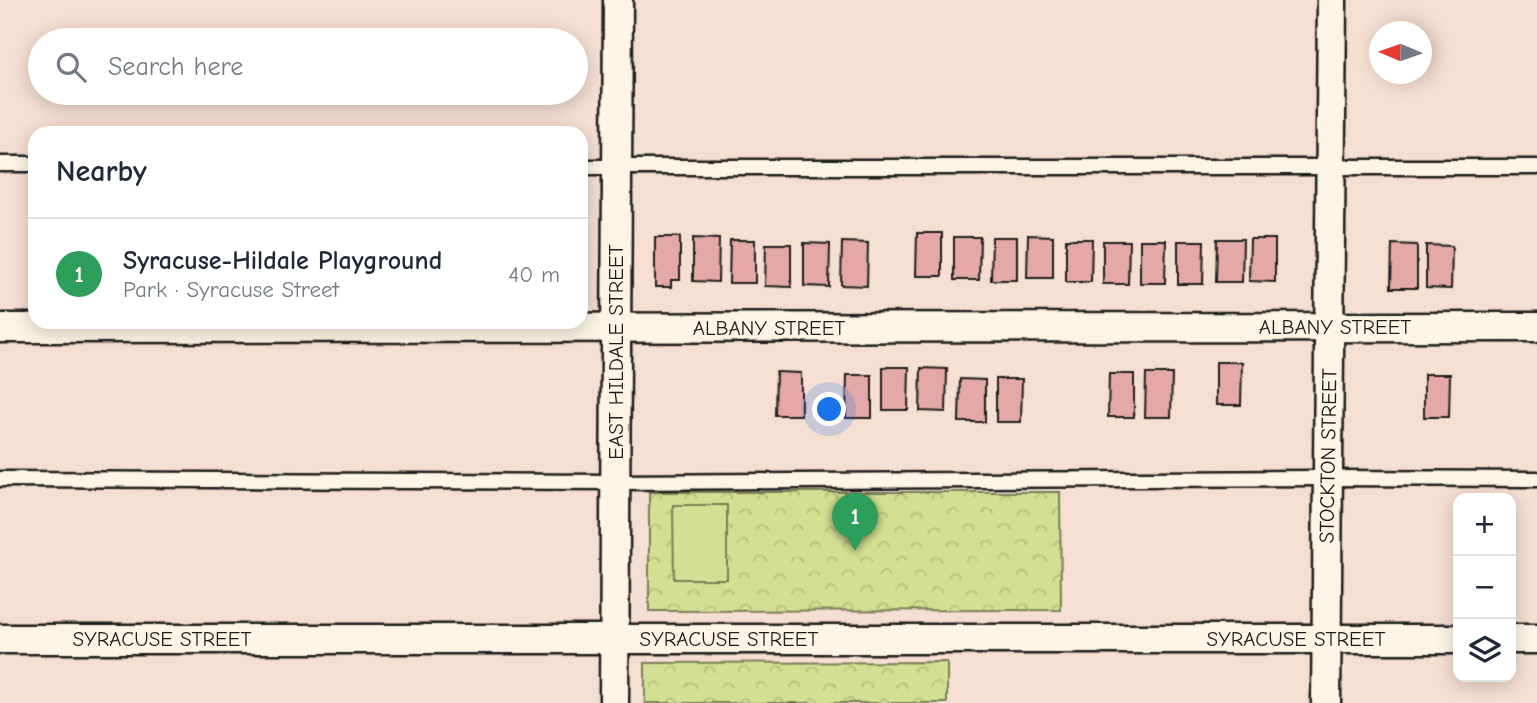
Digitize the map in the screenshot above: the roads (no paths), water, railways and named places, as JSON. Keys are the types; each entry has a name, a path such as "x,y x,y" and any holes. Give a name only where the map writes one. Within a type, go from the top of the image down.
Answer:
{"street":[{"name":"EAST HILDALE STREET","path":"614,703 618,0"},
{"name":"STOCKTON STREET","path":"1326,703 1332,0"},
{"name":"ALBANY STREET","path":"588,328 1537,327"},
{"name":"ALBANY STREET","path":"0,328 28,328"},
{"name":"SYRACUSE STREET","path":"0,639 1453,639"},
{"path":"1516,639 1537,639"}],"lane":[{"path":"0,164 28,164"},
{"path":"588,167 1537,167"},
{"path":"0,479 615,482 1537,479"}],"place":[{"name":"Syracuse-Hildale Playground","path":"855,551"}]}
